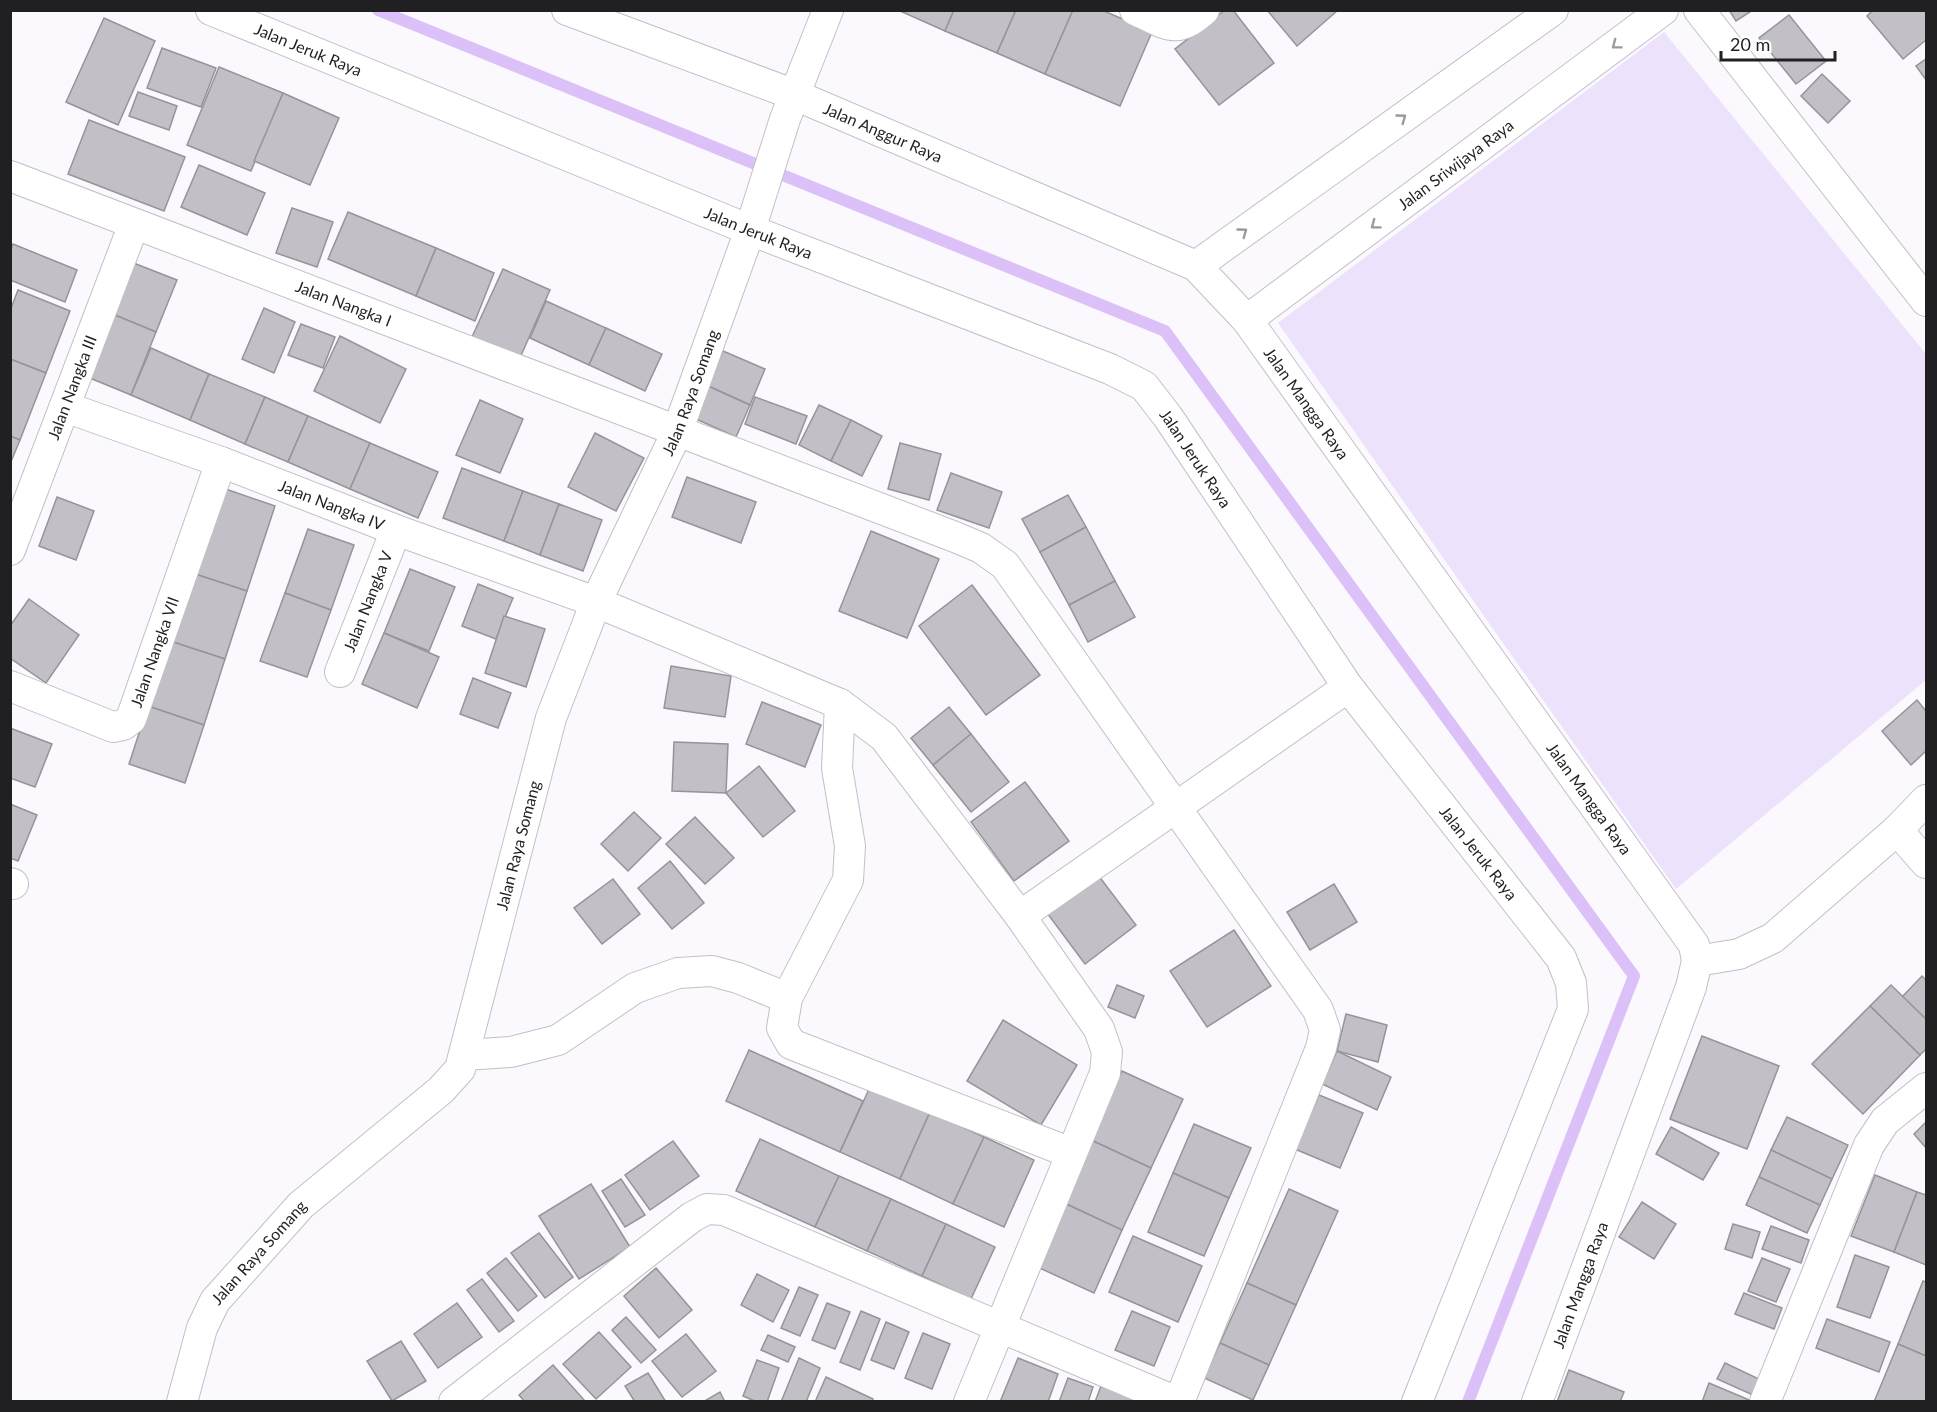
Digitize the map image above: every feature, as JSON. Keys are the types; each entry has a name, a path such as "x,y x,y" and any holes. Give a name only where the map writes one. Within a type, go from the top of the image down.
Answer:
{"street":[{"name":"Jalan Jeruk Raya","path":"211,10 752,222 1110,369 1144,386 1168,417 1348,687 1561,958 1571,983 1573,1009 1417,1401"},
{"name":"Jalan Anggur Raya","path":"567,10 790,107 1196,266"},
{"name":"Jalan Raya Somang","path":"182,1401 202,1328 215,1301 301,1205 441,1090 460,1069 551,718 596,602 677,432 752,222 790,107 828,10"},
{"path":"1135,10 1178,27 1190,23 1204,10"},
{"path":"1196,266 1553,10"},
{"name":"Jalan Sriwijaya Raya","path":"1247,320 1663,10"},
{"path":"1699,10 1926,300"},
{"name":"Jalan Nangka I","path":"10,176 955,537 981,549 1005,565 1318,1010 1325,1030 1321,1048 1178,1401"},
{"name":"Jalan Nangka III","path":"10,550 134,225"},
{"name":"Jalan Mangga Raya","path":"1196,266 1247,320 1694,945 1697,961 1687,998 1537,1401"},
{"name":"Jalan Nangka IV","path":"65,407 221,462 396,530 596,602 840,704 884,737 1020,916 1099,1029 1107,1052 1105,1073 969,1401"},
{"name":"Jalan Nangka VII","path":"10,686 113,727 123,725 131,719 221,462"},
{"name":"Jalan Nangka V","path":"340,672 396,530"},
{"path":"1020,916 1348,687"},
{"path":"840,704 837,768 851,863 848,880 787,998 782,1028 791,1044 1071,1153"},
{"path":"1697,961 1739,954 1773,938 1897,830 1926,800"},
{"path":"1897,830 1926,863"},
{"path":"465,1055 511,1052 558,1040 635,988 678,973 712,970 787,998"},
{"path":"1774,1399 1869,1145 1885,1122 1926,1088"},
{"path":"454,1401 692,1217 707,1209 724,1210 998,1328 1178,1401"}],"shaded area":[{"path":"1664,32 1926,354 1926,680 1676,889 1278,323"}],"building":[{"path":"898,10 954,10 945,31"},
{"path":"954,10 1016,10 997,53 945,31"},
{"path":"1016,10 1073,10 1045,74 997,53"},
{"path":"1073,10 1102,10 1152,32 1120,106 1045,74"},
{"path":"1225,10 1233,10 1274,63 1219,105 1175,49"},
{"path":"1267,10 1337,10 1337,11 1297,46"},
{"path":"1729,10 1753,10 1736,21"},
{"path":"1873,10 1926,10 1926,40 1903,59 1867,16"},
{"path":"1789,15 1826,61 1796,84 1759,38"},
{"path":"104,18 155,41 118,125 66,102"},
{"path":"162,48 216,68 201,107 147,88"},
{"path":"1926,59 1926,80 1916,66"},
{"path":"219,67 283,93 251,171 187,145"},
{"path":"1822,74 1850,101 1828,123 1801,96"},
{"path":"138,92 177,106 169,130 129,116"},
{"path":"283,93 339,118 310,185 254,161"},
{"path":"89,120 185,157 164,211 68,174"},
{"path":"199,165 265,193 247,235 181,207"},
{"path":"292,208 333,222 317,267 276,253"},
{"path":"348,212 436,248 416,296 328,259"},
{"path":"13,244 77,270 65,302 10,280 10,251"},
{"path":"436,248 494,273 475,321 416,296"},
{"path":"131,262 177,280 156,332 110,313"},
{"path":"503,269 550,290 519,360 471,339"},
{"path":"18,290 70,311 46,373 10,359 10,311"},
{"path":"546,301 606,328 589,365 530,338"},
{"path":"264,308 295,322 274,373 242,359"},
{"path":"110,313 156,332 131,395 85,376"},
{"path":"301,324 335,337 323,368 288,355"},
{"path":"606,328 662,354 645,391 589,365"},
{"path":"340,336 406,369 380,423 314,391"},
{"path":"151,348 209,374 190,420 131,395"},
{"path":"723,351 765,369 750,405 708,386"},
{"path":"10,359 46,373 20,440 10,436"},
{"path":"209,374 265,397 245,444 190,420"},
{"path":"708,386 750,405 736,437 694,418"},
{"path":"265,397 308,416 288,462 245,444"},
{"path":"755,397 807,416 796,444 745,424"},
{"path":"480,400 523,419 500,473 456,455"},
{"path":"819,405 851,420 831,461 799,445"},
{"path":"308,416 370,443 350,489 288,462"},
{"path":"851,420 882,436 862,476 831,461"},
{"path":"595,433 644,458 616,511 568,487"},
{"path":"10,436 20,440 10,464"},
{"path":"370,443 438,472 418,518 350,489"},
{"path":"900,443 941,454 929,500 888,489"},
{"path":"462,468 523,491 504,541 443,518"},
{"path":"951,473 1002,492 989,528 937,510"},
{"path":"687,477 756,502 741,543 672,517"},
{"path":"220,487 275,506 247,591 192,573"},
{"path":"523,491 559,504 540,555 504,541"},
{"path":"1068,495 1086,527 1040,552 1022,519"},
{"path":"57,497 94,511 76,560 39,546"},
{"path":"559,504 602,520 583,571 540,555"},
{"path":"1086,527 1115,581 1069,605 1040,552"},
{"path":"308,529 354,545 331,610 285,593"},
{"path":"871,531 939,559 907,638 839,611"},
{"path":"410,569 455,587 429,651 384,633"},
{"path":"192,573 247,591 225,659 170,641"},
{"path":"1115,581 1135,617 1088,642 1069,605"},
{"path":"478,584 513,598 496,639 462,626"},
{"path":"972,585 1040,675 986,715 919,626"},
{"path":"285,593 331,610 307,677 260,661"},
{"path":"29,599 79,635 46,683 10,658 10,626"},
{"path":"504,616 545,629 526,687 485,673"},
{"path":"384,633 439,657 417,708 362,684"},
{"path":"170,641 225,659 204,725 148,706"},
{"path":"671,666 731,676 725,717 664,708"},
{"path":"473,678 511,693 498,728 460,714"},
{"path":"1917,700 1926,711 1926,751 1911,765 1882,731"},
{"path":"762,702 821,725 805,767 746,744"},
{"path":"148,706 204,725 185,783 129,764"},
{"path":"949,707 971,734 933,765 911,738"},
{"path":"10,728 52,744 35,787 10,778"},
{"path":"971,734 1009,782 971,812 933,765"},
{"path":"674,742 728,744 726,793 672,791"},
{"path":"759,766 795,811 763,837 726,793"},
{"path":"1025,782 1069,841 1014,881 971,822"},
{"path":"10,804 37,815 18,861 10,858"},
{"path":"634,812 661,838 628,871 601,844"},
{"path":"695,817 734,858 705,884 666,844"},
{"path":"670,861 704,903 672,929 638,888"},
{"path":"1092,867 1136,925 1085,964 1041,905"},
{"path":"613,879 640,914 602,944 574,908"},
{"path":"1334,884 1357,922 1310,950 1287,912"},
{"path":"1234,930 1271,986 1207,1027 1170,971"},
{"path":"1922,976 1926,980 1926,1020 1902,997"},
{"path":"1117,985 1144,996 1135,1018 1108,1007"},
{"path":"1891,985 1926,1019 1926,1049 1920,1055 1870,1006"},
{"path":"1870,1006 1920,1055 1863,1114 1812,1064"},
{"path":"1346,1014 1387,1025 1378,1062 1337,1051"},
{"path":"1003,1020 1077,1065 1041,1125 967,1081"},
{"path":"1702,1036 1779,1066 1747,1149 1670,1119"},
{"path":"749,1050 863,1101 840,1152 726,1101"},
{"path":"1337,1051 1391,1077 1377,1110 1322,1084"},
{"path":"1122,1071 1183,1099 1151,1168 1091,1140"},
{"path":"871,1085 930,1112 900,1179 840,1152"},
{"path":"1319,1095 1363,1113 1340,1168 1295,1149"},
{"path":"930,1112 984,1137 953,1204 900,1179"},
{"path":"1787,1117 1848,1145 1832,1179 1771,1150"},
{"path":"1926,1122 1926,1148 1914,1134"},
{"path":"1194,1124 1251,1148 1229,1198 1173,1173"},
{"path":"1671,1127 1719,1153 1703,1180 1656,1154"},
{"path":"984,1137 1034,1160 1004,1227 953,1204"},
{"path":"760,1139 839,1176 815,1227 736,1191"},
{"path":"1091,1140 1151,1168 1122,1230 1062,1202"},
{"path":"673,1141 699,1176 650,1210 625,1175"},
{"path":"1771,1150 1832,1179 1820,1205 1759,1177"},
{"path":"1173,1173 1229,1198 1204,1256 1148,1232"},
{"path":"1875,1175 1917,1192 1894,1252 1851,1236"},
{"path":"839,1176 891,1199 867,1251 815,1227"},
{"path":"1759,1177 1820,1205 1807,1233 1746,1205"},
{"path":"621,1179 645,1215 625,1227 602,1191"},
{"path":"591,1184 630,1247 579,1279 539,1216"},
{"path":"1289,1189 1338,1211 1296,1305 1247,1283"},
{"path":"1917,1192 1926,1195 1926,1265 1894,1252"},
{"path":"891,1199 946,1224 922,1276 867,1251"},
{"path":"1062,1202 1122,1230 1094,1293 1033,1265"},
{"path":"1642,1202 1676,1224 1654,1259 1619,1237"},
{"path":"946,1224 995,1247 971,1299 922,1276"},
{"path":"1733,1224 1760,1232 1752,1258 1725,1249"},
{"path":"1771,1226 1809,1240 1801,1263 1762,1249"},
{"path":"539,1233 573,1277 545,1298 511,1253"},
{"path":"1133,1236 1202,1266 1178,1322 1109,1292"},
{"path":"1855,1255 1889,1267 1870,1318 1837,1307"},
{"path":"506,1258 537,1296 518,1311 487,1273"},
{"path":"1762,1258 1790,1269 1776,1302 1748,1291"},
{"path":"656,1268 692,1310 659,1338 624,1296"},
{"path":"757,1274 789,1290 773,1322 741,1305"},
{"path":"482,1279 514,1321 499,1332 467,1290"},
{"path":"1923,1281 1926,1282 1926,1356 1898,1344"},
{"path":"1247,1283 1296,1305 1269,1365 1220,1343"},
{"path":"799,1287 818,1295 800,1336 781,1328"},
{"path":"1744,1293 1782,1308 1774,1329 1735,1314"},
{"path":"457,1303 482,1337 438,1368 414,1334"},
{"path":"827,1303 850,1312 835,1349 812,1340"},
{"path":"861,1311 880,1319 860,1370 840,1362"},
{"path":"1132,1311 1170,1327 1154,1366 1115,1350"},
{"path":"626,1317 656,1350 641,1363 612,1330"},
{"path":"1827,1319 1890,1342 1879,1372 1816,1348"},
{"path":"886,1322 909,1332 894,1369 871,1360"},
{"path":"599,1332 631,1367 596,1399 563,1364"},
{"path":"923,1333 950,1344 932,1389 905,1378"},
{"path":"686,1334 716,1371 682,1397 652,1361"},
{"path":"768,1335 795,1347 788,1362 761,1350"},
{"path":"401,1341 426,1381 392,1401 367,1361"},
{"path":"1220,1343 1269,1365 1253,1400 1204,1378"},
{"path":"1898,1344 1926,1356 1926,1402 1874,1402"},
{"path":"799,1358 820,1368 806,1402 781,1402"},
{"path":"1018,1358 1058,1374 1048,1402 1000,1402"},
{"path":"757,1360 779,1368 767,1402 757,1402 743,1396"},
{"path":"1725,1363 1761,1380 1753,1395 1717,1379"},
{"path":"553,1365 584,1400 582,1402 525,1402 519,1395"},
{"path":"1569,1370 1624,1392 1620,1402 1557,1402"},
{"path":"648,1373 666,1402 635,1402 625,1386"},
{"path":"826,1377 873,1399 872,1402 815,1402"},
{"path":"1068,1378 1093,1387 1088,1402 1059,1402"},
{"path":"1709,1383 1754,1402 1702,1402"},
{"path":"1101,1386 1135,1398 1134,1402 1095,1402"},
{"path":"720,1392 725,1402 703,1402"}],"waterway":[{"path":"378,10 1165,331 1634,976 1468,1402"}]}
